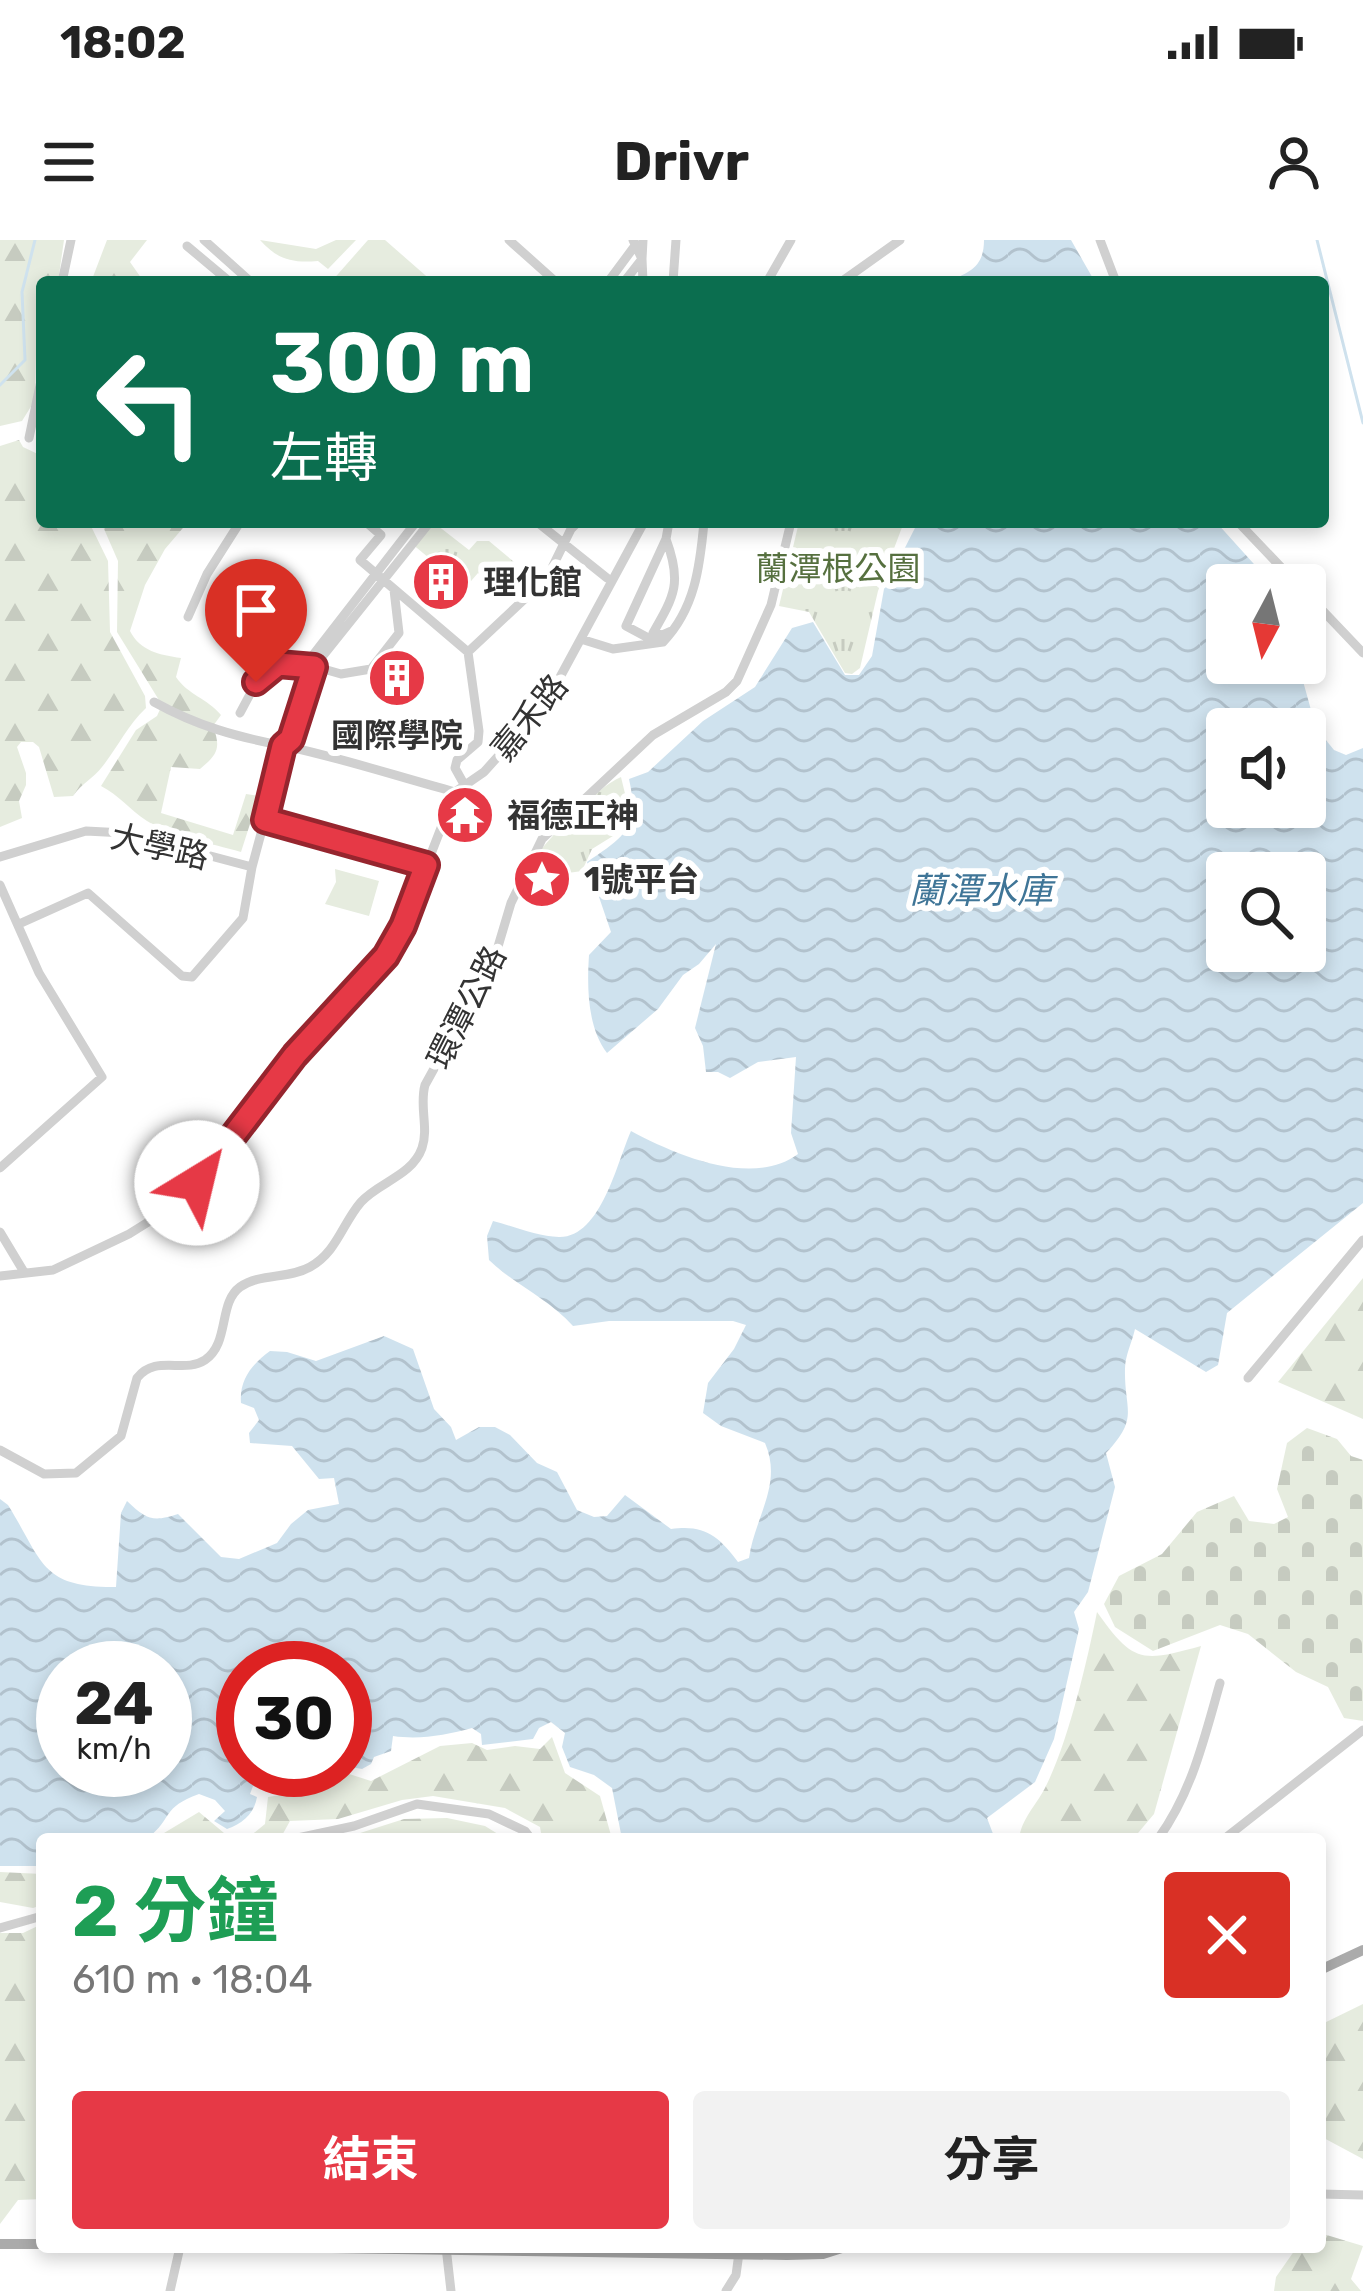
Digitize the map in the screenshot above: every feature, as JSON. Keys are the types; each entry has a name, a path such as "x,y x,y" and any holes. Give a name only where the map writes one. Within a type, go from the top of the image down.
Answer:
{"main road":[{"path":"1326,1967 1363,1950"},
{"path":"0,2244 36,2244"},
{"path":"739,2253 826,2253"}],"street":[{"path":"63,276 71,240"},
{"path":"203,240 244,276"},
{"path":"509,240 549,276"},
{"path":"673,276 676,240"},
{"path":"770,276 791,240"},
{"path":"849,276 900,240"},
{"path":"1100,240 1114,276"},
{"path":"637,242 643,276"},
{"path":"612,276 637,242"},
{"path":"187,246 223,276"},
{"path":"629,276 642,260"},
{"path":"29,438 36,405"},
{"path":"188,617 207,574 236,528"},
{"path":"154,702 202,727 460,789 455,768 478,742 479,731 468,652 361,560 381,535 373,528"},
{"path":"310,665 412,528"},
{"path":"379,577 424,528"},
{"path":"544,528 607,578"},
{"path":"468,652 547,578 574,528"},
{"name":"嘉禾路","path":"0,1276 53,1270 129,1234 169,1209 197,1183 295,1055 386,956 460,789 526,730 547,704 641,528"},
{"path":"663,642 641,637 626,626 667,528"},
{"path":"584,640 613,649 663,642 675,629 699,572 703,528"},
{"name":"環潭公路","path":"0,1450 44,1474 66,1475 85,1467 122,1436 142,1371 156,1364 199,1364 209,1358 218,1347 233,1293 248,1283 317,1263 337,1243 361,1203 416,1160 425,1132 421,1101 425,1085 494,960 530,856 596,785 653,735 726,692 736,681 771,605 790,528"},
{"path":"1244,528 1278,564"},
{"path":"665,539 675,595 653,633 675,629"},
{"path":"240,713 265,673 278,664 310,665 341,674 371,670 399,633 394,590"},
{"path":"1326,614 1363,653"},
{"name":"大學路","path":"19,924 88,893 182,976 192,977 243,918 283,746 281,737 310,665"},
{"path":"265,820 426,865"},
{"name":"大學路","path":"0,857 86,831 124,833 252,867"},
{"path":"0,885 39,974 102,1077 0,1168"},
{"path":"0,1232 24,1272"},
{"path":"1248,1378 1363,1240"},
{"path":"1162,1833 1194,1774 1220,1683"},
{"path":"1232,1833 1363,1730"},
{"path":"321,1833 417,1804 489,1814 526,1833"},
{"path":"0,1928 36,1918"},
{"path":"1326,2194 1363,2195"},
{"path":"170,2291 179,2253"},
{"path":"447,2253 451,2291"},
{"path":"726,2291 736,2275 739,2253"}],"green space":[{"path":"0,240 64,240 59,276 36,276 35,400 22,421 0,426"},
{"path":"107,240 147,240 130,262 140,276 93,276"},
{"path":"260,240 316,249 336,240 356,240 328,269 318,261 279,256"},
{"path":"368,240 385,240 426,276 336,276"},
{"path":"19,440 36,453 36,528 92,528 108,561 110,632 145,696 146,708 99,771 73,796 54,797 39,747 21,742 17,747 26,773 19,801 22,818 0,827 0,446"},
{"path":"104,528 183,528 145,585 130,631 145,648 181,658 176,677 221,715 213,726 217,745 211,759 200,769 171,767 161,813 233,835 246,794 259,796 241,852 158,827 101,786 136,730 157,716 162,705 117,632 118,561"},
{"path":"427,528 441,528 469,550 477,541 489,541 526,572 506,596 478,573 465,588 411,543"},
{"name":"蘭潭根公園","path":"798,528 902,528 878,591 860,668 852,674 845,673 809,612 779,606"},
{"path":"621,777 628,806 621,831 592,849 582,871 547,876 528,867 571,817"},
{"path":"335,869 379,881 369,916 325,904 336,882"},
{"path":"1363,1278 1363,1419 1278,1382"},
{"path":"1307,1428 1337,1439 1351,1456 1363,1460 1363,1721 1344,1718 1328,1687 1296,1672 1248,1634 1220,1625 1153,1651 1115,1627 1104,1604 1119,1576 1162,1554 1197,1512 1234,1496 1249,1521 1274,1524 1288,1517 1277,1489 1287,1443"},
{"path":"1097,1612 1121,1642 1141,1654 1165,1655 1201,1646 1154,1814 1138,1833 1021,1833 1061,1749"},
{"path":"552,1737 565,1773 600,1796 610,1833 541,1833 540,1827 505,1808 433,1796 338,1819 290,1821 283,1833 254,1833 265,1824 268,1797 372,1797 372,1780 440,1746 472,1743 487,1750 540,1749"},
{"path":"199,1812 224,1833 164,1833"},
{"path":"447,1818 496,1833 360,1833 404,1819"},
{"path":"0,1872 36,1874 36,1907 0,1902"},
{"path":"36,1927 36,2199 18,2200 0,2224 0,1933 23,1933"},
{"path":"1363,2004 1363,2159 1326,2139 1326,2022"},
{"path":"1326,2235 1363,2246 1351,2279 1361,2291 1274,2291 1276,2277 1293,2253 1326,2253"}],"water":[{"path":"984,240 1071,240 1092,276 960,276 981,257"},
{"name":"蘭潭水庫","path":"915,528 1221,528 1254,564 1206,564 1206,684 1304,684 1310,708 1206,708 1206,828 1326,828 1326,740 1346,755 1363,748 1363,1203 1227,1313 1218,1365 1206,1372 1135,1329 1125,1364 1127,1422 1106,1453 1115,1487 1088,1592 1074,1612 1079,1629 1054,1739 1035,1782 987,1818 993,1833 621,1833 612,1788 570,1767 562,1747 565,1733 551,1722 539,1728 533,1739 482,1745 481,1734 472,1728 433,1736 393,1736 391,1751 372,1762 372,1641 216,1641 216,1797 257,1797 243,1821 227,1829 214,1821 225,1811 215,1800 199,1794 192,1797 192,1641 36,1641 36,1797 192,1797 173,1809 153,1833 36,1833 36,1866 0,1866 0,1499 47,1567 58,1576 91,1586 116,1587 121,1513 127,1501 151,1518 178,1514 221,1557 239,1559 277,1543 308,1510 339,1504 334,1478 319,1479 292,1446 250,1443 249,1433 259,1420 254,1408 241,1403 242,1387 252,1367 270,1351 316,1361 384,1336 413,1349 434,1409 456,1440 479,1427 495,1427 510,1435 537,1463 557,1472 577,1510 607,1516 625,1495 671,1529 702,1530 738,1562 749,1558 769,1487 770,1458 765,1443 721,1426 703,1413 708,1383 746,1325 733,1321 609,1321 573,1326 489,1260 487,1236 493,1221 534,1233 574,1234 606,1196 631,1131 691,1158 737,1168 779,1164 798,1154 791,1133 796,1057 758,1062 730,1078 706,1072 695,1028 716,944 683,975 658,1009 607,1053 592,1019 588,967 589,955 611,932 587,862 620,837 631,820 629,779 648,772 703,721 755,687 792,628 813,622 845,675 859,675 872,656 884,589"}],"waterway":[{"path":"0,385 25,360 22,292 35,240"},
{"path":"1317,240 1326,276"},
{"path":"1329,288 1363,423"}],"place":[{"name":"理化館","path":"441,582"},
{"name":"國際學院","path":"397,678"},
{"name":"福德正神","path":"465,815"},
{"name":"1號平台","path":"542,879"}],"route":[{"path":"197,1183 295,1055 386,956 426,865 265,820 283,746 291,739 314,667 278,664 256,682"}]}
